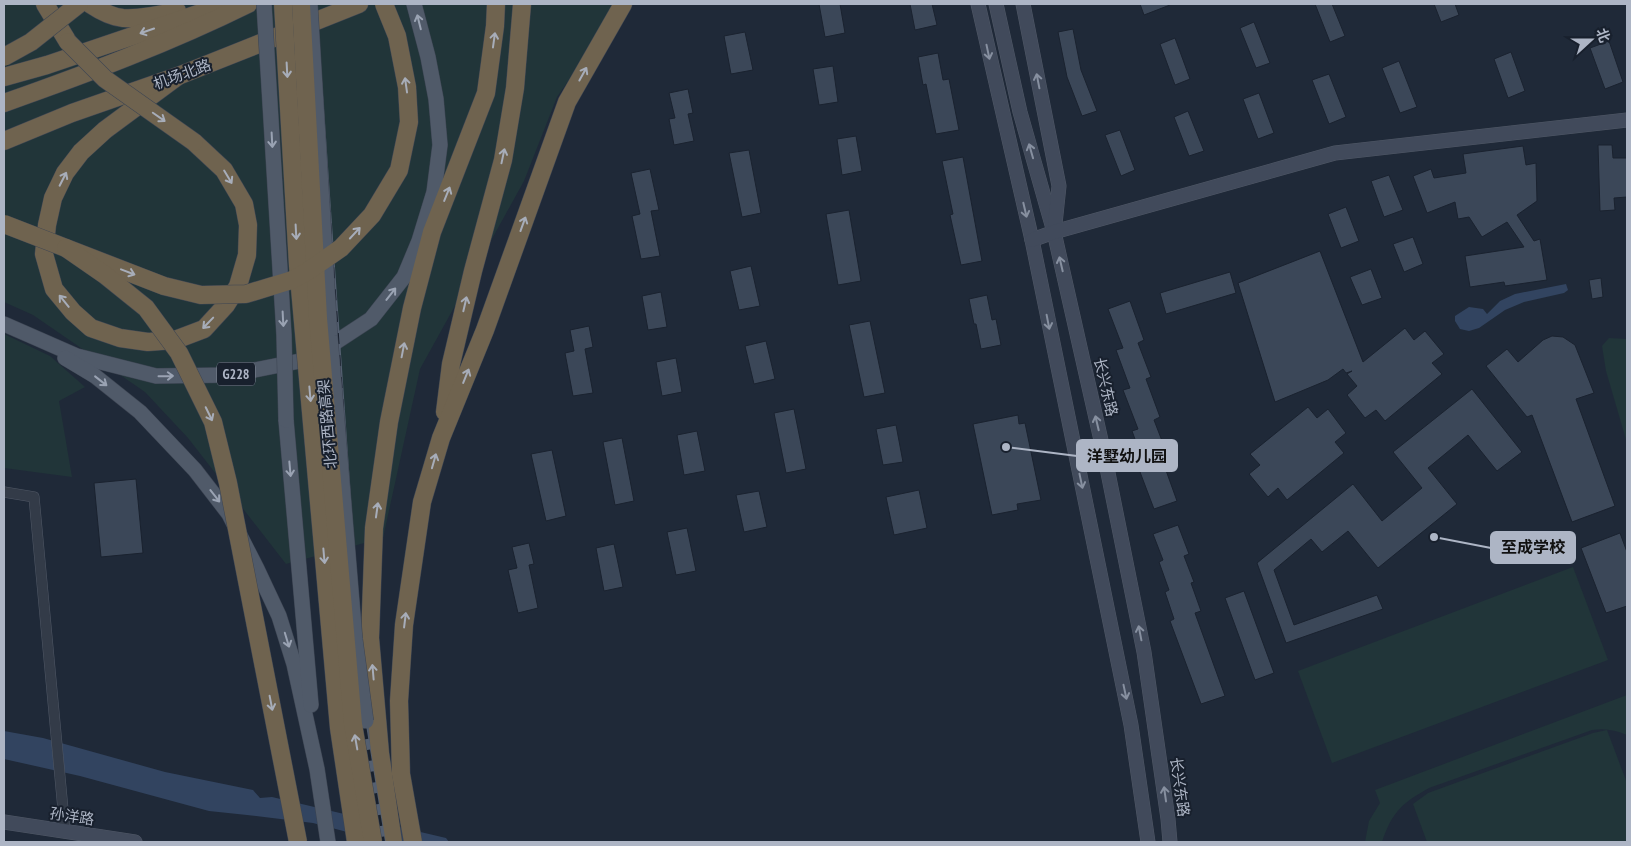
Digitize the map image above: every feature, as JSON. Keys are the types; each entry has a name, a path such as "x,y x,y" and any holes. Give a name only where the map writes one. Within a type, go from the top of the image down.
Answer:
{"highway":[{"path":"45,4 68,42 105,79 194,142 224,170 244,204 248,225 247,256 238,286 226,305 204,329 175,340 148,342 120,338 91,328 73,312 54,289 44,254 47,225 53,198 66,173 82,152 106,130 178,76"},
{"path":"4,57 31,42 80,4"},
{"path":"90,4 121,18 160,15 204,4"},
{"path":"4,77 47,65 227,4"},
{"path":"4,103 61,83 204,25 248,4"},
{"name":"北环西路高架","path":"283,4 301,295 339,728 356,842"},
{"name":"北环西路高架","path":"301,4 318,318 353,724 373,842"},
{"name":"机场北路","path":"4,140 72,113 178,76 359,4"},
{"path":"4,224 164,286 202,295 246,294 292,280 308,271 341,248 372,215 399,170 409,122 407,87 397,36 384,4"},
{"path":"393,842 380,753 370,638 374,528 389,422 412,308 432,232 486,93 496,26 496,4"},
{"path":"441,438 451,364 473,271 503,160 515,88 522,4"},
{"path":"413,842 401,774 399,701 404,625 422,502 441,438 485,330 567,102 623,4"},
{"path":"66,248 105,275 146,308 179,353 213,422 230,493 298,842"}],"main road":[{"path":"264,4 284,335 286,420 317,769 328,842"},
{"path":"310,4 330,336 355,639 383,842"},
{"name":"G228","path":"4,324 77,356 156,376 229,375 310,359 371,320 404,277 434,192 440,145 436,99 428,57 414,4"},
{"path":"978,4 1032,240 1055,360 1132,724 1148,842"},
{"name":"长兴东路","path":"996,4 1020,112 1054,232 1105,458 1144,652 1167,809 1170,842"},
{"path":"1023,4 1058,186 1054,232"},
{"path":"1032,240 1054,232 1335,153 1627,120"},
{"path":"30,336 95,376 140,412 194,470 229,514 279,616 294,664 317,769"},
{"name":"孙洋路","path":"4,822 135,842"}],"street":[{"path":"4,492 34,497 65,831"}],"green space":[{"path":"4,4 622,4 557,97 524,181 420,369 383,538 286,564 188,438 145,392 33,315 4,302"},
{"path":"4,334 50,356 85,387 59,401 72,477 4,468"},
{"path":"1609,338 1627,339 1627,443 1606,371 1602,346"},
{"path":"1573,567 1608,660 1332,763 1298,671"},
{"path":"1627,695 1627,735 1610,730 1592,730 1429,788 1399,809 1390,823 1382,842 1365,842 1369,821 1380,803 1375,790"},
{"path":"1607,730 1627,783 1627,842 1427,842 1413,804 1428,793 1593,733"}],"water":[{"path":"1566,284 1568,290 1564,293 1524,302 1505,310 1479,328 1469,331 1460,329 1455,321 1455,316 1469,307 1483,309 1487,314 1500,301 1515,294"},
{"path":"4,731 43,738 165,772 253,790 260,798 272,797 446,838 449,842 385,842 313,823 209,811 80,776 4,759"}],"building":[{"path":"819,4 840,4 845,33 825,37"},
{"path":"910,4 932,4 937,25 915,30"},
{"path":"1140,4 1170,4 1170,5 1144,15"},
{"path":"1315,4 1332,4 1345,36 1330,42"},
{"path":"1434,4 1455,4 1459,15 1441,22"},
{"path":"1254,22 1270,63 1256,68 1240,28"},
{"path":"1073,29 1081,70 1097,111 1082,116 1067,77 1058,32"},
{"path":"745,32 753,70 731,74 724,36"},
{"path":"1175,38 1190,79 1175,85 1160,44"},
{"path":"1609,41 1623,82 1605,89 1590,48"},
{"path":"1511,52 1525,91 1508,98 1494,59"},
{"path":"938,53 943,80 949,79 959,130 936,134 926,84 923,85 918,57"},
{"path":"1399,61 1417,107 1400,113 1382,68"},
{"path":"833,66 838,102 819,105 813,69"},
{"path":"1329,74 1346,117 1329,124 1312,80"},
{"path":"688,89 693,113 688,114 694,141 674,145 669,119 675,118 669,93"},
{"path":"1259,93 1274,133 1258,139 1243,99"},
{"path":"1188,111 1204,151 1189,156 1174,117"},
{"path":"1120,130 1135,170 1121,176 1105,135"},
{"path":"856,136 862,171 842,175 837,139"},
{"path":"1598,145 1612,145 1613,158 1627,158 1627,197 1614,198 1615,210 1600,211"},
{"path":"1523,146 1526,165 1536,163 1537,201 1517,215 1534,241 1540,239 1547,280 1505,286 1504,282 1470,287 1465,256 1524,247 1507,222 1482,237 1469,217 1458,219 1455,202 1427,213 1413,176 1431,169 1434,178 1466,173 1463,154"},
{"path":"749,150 761,213 742,217 729,153"},
{"path":"963,157 982,261 961,265 950,215 953,214 942,161"},
{"path":"650,169 659,210 651,211 660,256 641,259 632,216 640,214 631,173"},
{"path":"1389,175 1403,210 1384,217 1371,181"},
{"path":"1346,207 1359,241 1341,248 1328,214"},
{"path":"849,210 861,281 838,285 826,214"},
{"path":"1413,237 1423,264 1404,272 1393,244"},
{"path":"1320,251 1363,362 1405,328 1414,340 1425,331 1444,354 1432,363 1442,374 1385,421 1376,410 1365,418 1347,395 1357,386 1347,374 1352,371 1346,373 1343,369 1328,380 1275,402 1238,283"},
{"path":"751,266 760,306 739,310 730,271"},
{"path":"1371,269 1382,298 1362,305 1350,277"},
{"path":"1230,272 1236,293 1166,314 1160,293"},
{"path":"1601,278 1603,297 1592,299 1589,280"},
{"path":"661,292 667,327 648,330 642,296"},
{"path":"987,295 992,320 996,319 1001,345 981,349 969,299"},
{"path":"1130,301 1144,340 1138,343 1151,377 1146,379 1160,417 1154,420 1169,459 1163,462 1177,501 1154,509 1140,472 1146,469 1132,431 1138,429 1123,390 1130,388 1116,350 1123,348 1108,309"},
{"path":"870,321 885,393 864,397 849,325"},
{"path":"589,326 593,347 585,349 593,393 573,396 565,353 574,351 570,330"},
{"path":"1552,336 1563,337 1575,345 1594,393 1576,399 1615,506 1572,522 1532,415 1527,417 1486,366 1507,349 1518,362 1543,340"},
{"path":"766,341 775,379 754,384 745,346"},
{"path":"676,358 682,392 662,396 656,362"},
{"path":"1472,389 1522,452 1497,471 1468,435 1428,468 1457,504 1378,568 1348,531 1322,552 1311,539 1274,570 1294,625 1377,595 1383,609 1286,643 1257,563 1353,484 1382,521 1422,488 1393,452"},
{"path":"1308,407 1317,418 1328,409 1346,433 1335,442 1344,453 1287,500 1278,488 1268,497 1249,474 1260,465 1250,454"},
{"path":"794,409 806,469 786,473 774,413"},
{"path":"1018,415 1019,424 1025,423 1041,500 1017,504 1018,510 992,515 973,424"},
{"path":"896,425 903,462 883,465 876,429"},
{"path":"697,431 705,471 684,475 677,435"},
{"path":"622,438 634,501 615,505 603,442"},
{"path":"552,450 566,516 546,521 531,454"},
{"path":"136,479 143,553 101,557 94,483"},
{"path":"919,490 927,528 894,535 886,497"},
{"path":"759,491 767,527 744,532 736,495"},
{"path":"1178,525 1189,554 1184,556 1194,582 1191,583 1201,611 1195,613 1225,696 1201,704 1170,621 1174,619 1165,592 1169,590 1159,562 1163,560 1153,534"},
{"path":"687,528 696,571 676,575 667,532"},
{"path":"1620,533 1627,552 1627,606 1606,613 1581,548"},
{"path":"529,543 534,564 529,565 538,608 518,613 508,570 517,568 512,547"},
{"path":"614,544 623,587 604,591 596,548"},
{"path":"1244,591 1274,673 1255,680 1225,598"}],"railway":[{"path":"292,4 299,121 348,726 366,842"},
{"path":"314,4 364,725 383,842"}],"place":[{"name":"洋墅幼儿园","path":"1006,447"},
{"name":"至成学校","path":"1434,537"}]}
